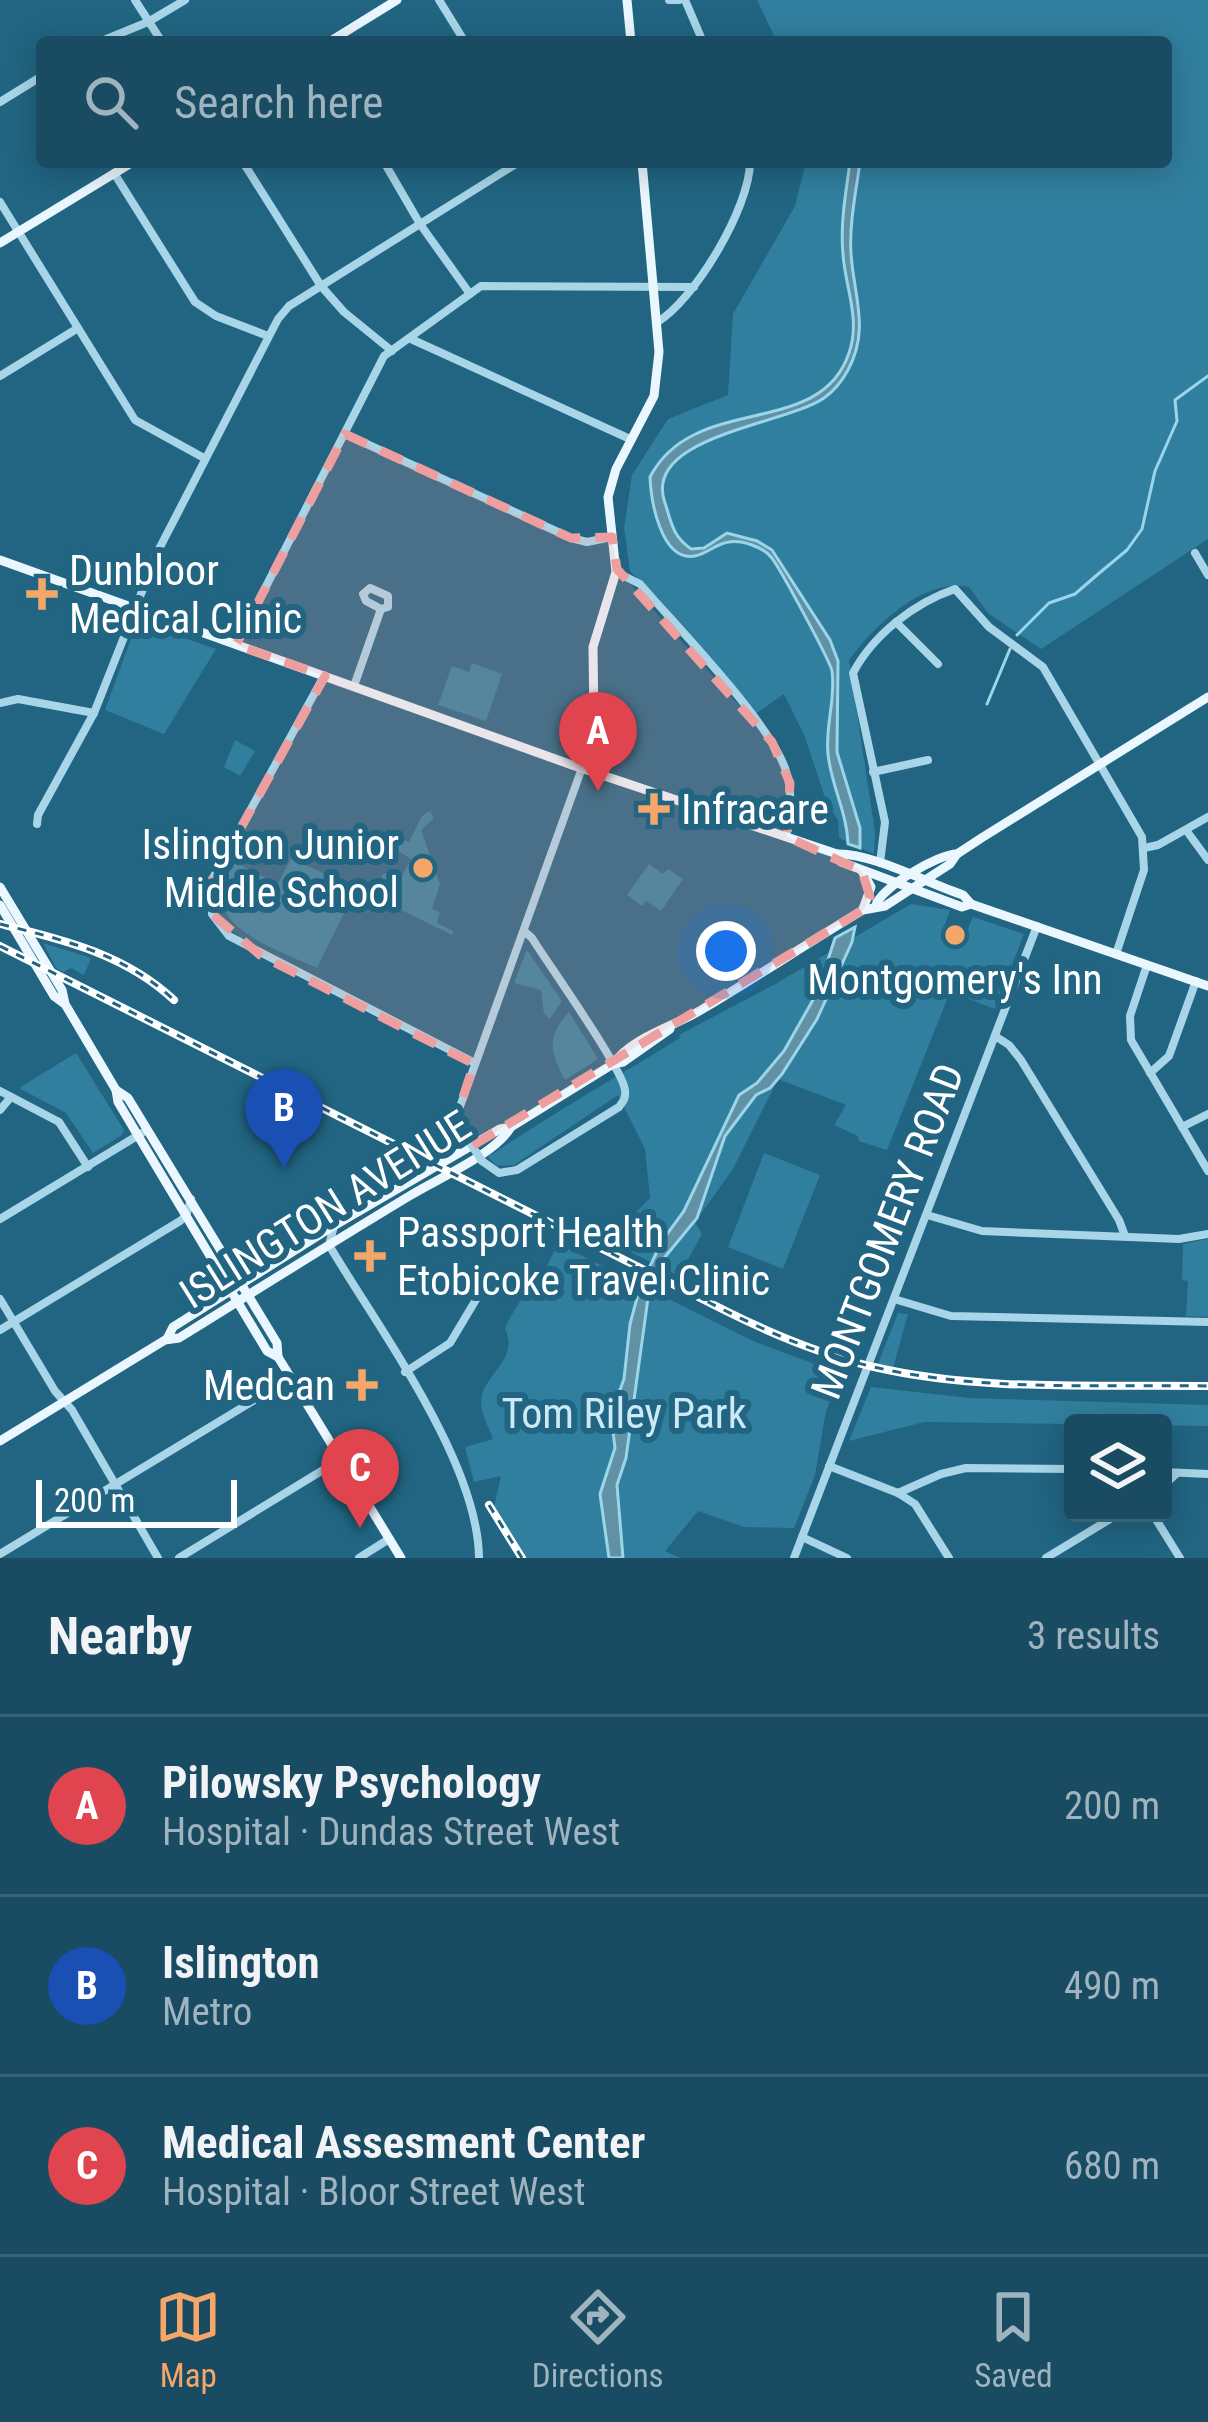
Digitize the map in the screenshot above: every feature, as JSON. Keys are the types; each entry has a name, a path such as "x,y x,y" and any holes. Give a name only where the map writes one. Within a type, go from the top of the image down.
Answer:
{"main road":[{"path":"339,36 397,0"},
{"path":"627,0 630,36"},
{"path":"0,243 123,168"},
{"path":"581,768 594,721 593,646 616,572 608,497 658,382 643,168"},
{"path":"0,560 581,768 910,875 963,895 970,904 1208,986"},
{"name":"ISLINGTON AVENUE","path":"240,1293 335,1226 500,1129 512,1127 646,1039 863,910 885,906 1208,697"},
{"path":"837,854 841,862 862,871 962,907 970,904"},
{"name":"ISLINGTON AVENUE","path":"875,905 880,895 945,854 954,859"},
{"path":"948,890 944,878 954,859"},
{"path":"862,871 871,887 863,910"},
{"path":"0,887 62,990 118,1102 191,1199 240,1293"},
{"path":"0,904 54,996 65,1004"},
{"name":"ISLINGTON AVENUE","path":"0,1441 167,1339 173,1327 295,1268 506,1137 512,1127"},
{"path":"143,1133 186,1216 277,1343 278,1357 400,1558"},
{"path":"288,1256 295,1268"}],"street":[{"path":"135,0 158,36"},
{"path":"114,36 185,0"},
{"path":"439,0 461,36"},
{"path":"669,0 682,0 700,36"},
{"path":"0,102 36,80"},
{"path":"247,168 321,286 344,312 392,351"},
{"path":"387,168 470,294"},
{"path":"37,824 94,713 133,606 204,458 283,311 509,168"},
{"path":"656,323 711,264 748,185 749,168"},
{"path":"114,173 195,302 216,316 268,336"},
{"path":"0,202 135,420 204,458"},
{"path":"236,645 385,356 481,286 694,287"},
{"path":"0,376 77,328"},
{"path":"410,339 630,439"},
{"path":"345,434 571,538 587,542 612,537"},
{"path":"1195,553 1208,574"},
{"path":"616,572 632,577 656,602 772,742 785,767 791,800 785,836"},
{"path":"880,865 886,828 853,674 869,648 896,622 945,592 959,590 989,626 1038,660 1101,762 1144,848 1144,870 1115,954"},
{"path":"355,686 381,609"},
{"path":"896,622 938,664"},
{"path":"324,676 212,880 209,899 214,921 260,955 475,1063"},
{"path":"0,703 18,699 94,713"},
{"path":"873,772 928,760"},
{"path":"524,931 613,1064 625,1090 619,1107 513,1172 499,1173 482,1161 458,1112 581,768"},
{"path":"1144,848 1208,817"},
{"path":"1186,830 1208,860"},
{"name":"MONTGOMERY ROAD","path":"794,1558 1036,926"},
{"path":"1147,965 1129,1032 1208,1171"},
{"path":"1150,1073 1168,1056 1196,981"},
{"path":"995,1036 1021,1060 1125,1237"},
{"path":"0,1091 58,1122 88,1166"},
{"path":"0,1110 11,1097"},
{"path":"1182,1127 1208,1114"},
{"path":"0,1219 143,1133"},
{"path":"0,1330 186,1216 191,1199"},
{"path":"927,1215 976,1231 1179,1240 1208,1234"},
{"path":"335,1226 328,1245 454,1457 478,1538 479,1558"},
{"path":"405,1372 451,1343 486,1283"},
{"path":"0,1299 63,1403 72,1409 158,1558"},
{"path":"894,1299 951,1316 1208,1322"},
{"path":"0,1554 291,1378"},
{"path":"179,1558 341,1459"},
{"path":"830,1466 915,1504 949,1558"},
{"path":"898,1493 941,1474 977,1467 1064,1469"},
{"path":"1172,1473 1208,1474"},
{"path":"1172,1478 1177,1473"},
{"path":"915,1504 920,1486"},
{"path":"1046,1558 1105,1522"},
{"path":"1158,1522 1180,1558"},
{"path":"802,1538 848,1558"},
{"path":"359,1558 389,1539"}],"highlighted area":[{"path":"345,434 571,538 612,537 617,569 772,742 790,783 787,837 862,871 870,897 863,910 472,1146 458,1112 474,1064 260,955 212,914 212,880 325,676 236,645"}],"green space":[{"path":"757,0 1208,0 1208,539 1041,649 988,613 969,587 935,589 886,619 849,660 875,832 874,854 839,838 838,820 827,804 805,737 784,694 754,715 659,599 630,571 624,528 632,475 668,419 728,395 733,314 795,206 804,168 1172,168 1172,36 774,36"},
{"path":"144,624 216,649 164,734 105,710 135,628"},
{"path":"472,663 502,674 486,721 438,705 452,666 469,672"},
{"path":"235,740 255,751 240,776 224,767"},
{"path":"430,811 434,818 421,830 440,884 432,909 440,912 437,923 453,931 452,935 379,899 382,875 403,874 411,859 385,843 391,836 409,842 422,816"},
{"path":"291,858 356,889 317,968 244,932 225,910 222,897 233,861 278,884"},
{"path":"649,864 683,879 661,911 627,895"},
{"name":"Tom Riley Park","path":"911,904 950,910 941,935 962,942 973,917 1024,934 995,1009 950,992 887,1150 859,1141 858,1136 834,1125 846,1105 778,1079 733,1169 695,1222 702,1234 679,1276 608,1241 650,1198 645,1149 618,1095 514,1165 497,1166 488,1157 679,1035"},
{"path":"43,943 91,958 84,975 71,968 63,972 56,968"},
{"path":"527,950 562,1001 550,1019 544,1014 541,990 514,983"},
{"path":"569,1012 598,1059 565,1080 553,1045"},
{"path":"76,1053 124,1130 93,1153 66,1113 19,1088"},
{"path":"764,1153 820,1175 783,1269 728,1247"},
{"path":"1208,1239 1208,1317 1186,1316 1183,1244"},
{"name":"Tom Riley Park","path":"558,1244 755,1342 841,1374 826,1411 815,1475 794,1528 744,1527 698,1511 665,1551 680,1558 525,1558 494,1507 501,1476 474,1482 465,1447 493,1439 482,1411 483,1391 508,1350 508,1321 537,1274 543,1274"},
{"path":"898,1313 908,1314 893,1368 878,1364"},
{"path":"871,1387 969,1398 1208,1405 1208,1426 1172,1425 1172,1414 1064,1414 1064,1424 924,1422 849,1441"}],"shaded area":[{"path":"849,168 859,168 851,243 859,327 855,355 846,374 828,395 805,408 694,447 674,462 663,480 671,523 685,544 691,549 704,548 727,533 772,550 830,640 838,661 837,752 860,828 860,848 848,844 830,765 832,671 784,577 767,553 746,543 725,543 695,556 674,550 660,528 650,477 670,451 696,434 785,408 812,397 834,380 849,353 853,328 842,242"},
{"path":"855,927 817,1019 782,1074 756,1095 725,1136 697,1218 660,1263 648,1298 626,1458 617,1485 623,1558 609,1558 600,1494 615,1448 611,1415 624,1379 640,1287 662,1241 684,1211 739,1095 757,1083 784,1051 818,991 835,938"}],"waterway":[{"path":"1017,635 1049,603 1075,594 1127,550 1142,529 1155,471 1177,421 1175,400 1208,376"},
{"path":"987,704 1010,649"}],"railway":[{"path":"0,924 114,960 174,1000"},
{"path":"0,946 726,1311 817,1350 874,1367 956,1380 1208,1386"},
{"path":"489,1505 522,1558"}],"place":[{"name":"Dunbloor Medical Clinic","path":"42,594"},
{"name":"Pilowsky Psychology","path":"598,791"},
{"name":"Infracare","path":"654,809"},
{"name":"Islington Junior Middle School","path":"423,868"},
{"name":"Montgomery's Inn","path":"955,935"},
{"name":"Islington","path":"284,1168"},
{"name":"Passport Health Etobicoke Travel Clinic","path":"370,1256"},
{"name":"Medcan","path":"362,1385"},
{"name":"Medical Assesment Center","path":"360,1528"}]}
